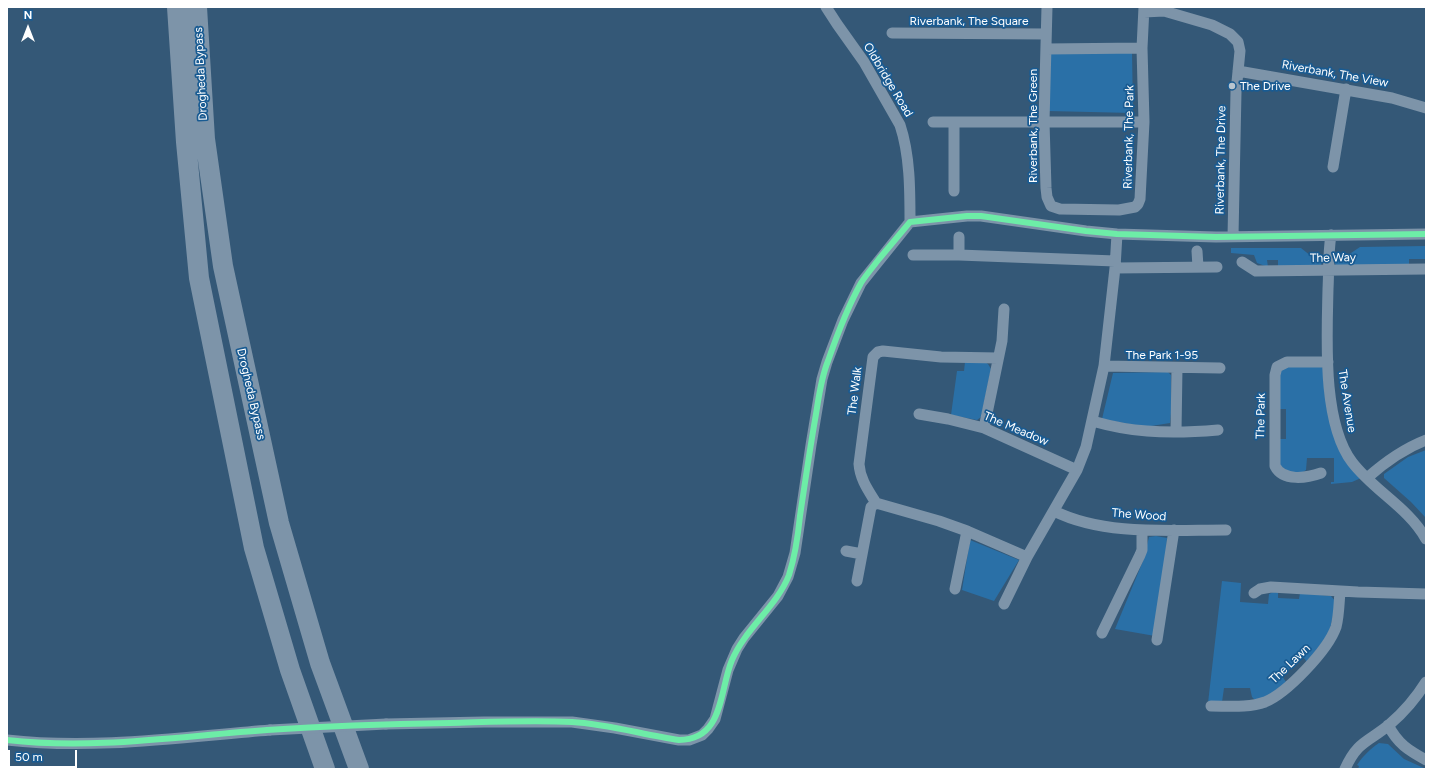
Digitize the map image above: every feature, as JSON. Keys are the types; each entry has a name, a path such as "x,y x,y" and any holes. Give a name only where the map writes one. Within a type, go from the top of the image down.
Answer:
{"highway":[{"name":"Drogheda Bypass","path":"177,7 186,142 199,278 254,548 290,670 325,769"},
{"name":"Drogheda Bypass","path":"197,7 205,139 223,266 280,523 320,663 359,769"}],"street":[{"name":"Oldbridge Road","path":"826,7 864,62 900,125 909,182 910,222"},
{"name":"Riverbank, The Green","path":"1047,7 1044,122 1046,188 1049,202"},
{"name":"Riverbank, The Park","path":"1049,202 1051,206 1060,209 1119,210 1135,207 1138,204 1140,194 1144,122 1142,48 1144,9"},
{"name":"Riverbank, The Drive","path":"1144,9 1164,11 1212,24 1230,34 1238,42 1240,51 1236,92 1233,236"},
{"name":"Riverbank, The Square","path":"892,33 1046,34"},
{"path":"1046,49 1142,48"},
{"name":"Riverbank, The View","path":"1238,71 1392,98 1426,108"},
{"path":"1333,167 1346,89"},
{"path":"933,122 1144,122"},
{"path":"954,122 954,191"},
{"path":"7,740 55,744 104,744 270,730 386,724 484,722 572,722 679,740 689,740 702,735 715,719 728,670 737,649 778,596 788,577 795,553 822,379 843,320 861,283 910,222 981,216 1117,234 1233,236 1426,234"},
{"path":"1004,604 1027,557 1077,470 1086,446 1104,366 1117,234"},
{"name":"The Avenue","path":"1331,235 1327,335 1328,362 1332,400 1339,436 1348,456 1367,478 1407,514 1426,539"},
{"path":"958,255 959,237"},
{"path":"1197,251 1198,267"},
{"path":"913,254 958,255 1115,264 1217,267"},
{"name":"The Way","path":"1242,262 1256,271 1272,267 1329,271 1426,269"},
{"path":"984,428 1002,337 1004,309"},
{"name":"The Walk","path":"876,503 863,482 859,464 873,357 875,354 886,351 941,357 998,358"},
{"name":"The Park","path":"1321,473 1311,476 1286,477 1277,472 1274,466 1275,374 1277,367 1287,362 1328,362"},
{"name":"The Park 1-95","path":"1104,366 1220,368"},
{"path":"1176,432 1177,368"},
{"name":"The Meadow","path":"919,414 948,419 984,428 1077,470"},
{"path":"1092,421 1117,428 1146,431 1176,432 1218,430"},
{"path":"1367,478 1394,456 1409,447 1426,440"},
{"path":"856,581 871,507 876,503 968,531 1027,557"},
{"name":"The Wood","path":"1054,511 1082,522 1142,531 1226,530"},
{"path":"1157,640 1174,530"},
{"path":"955,590 968,531"},
{"path":"1102,632 1142,550 1142,531"},
{"path":"846,551 862,554"},
{"path":"1254,593 1260,589 1271,587 1426,594"},
{"name":"The Lawn","path":"1210,706 1258,704 1266,702 1279,694 1316,659 1336,628 1339,613 1340,591"},
{"path":"1346,769 1352,754 1360,745 1388,725 1409,706 1426,682"},
{"path":"1388,725 1399,742 1410,751 1426,760"}],"shaded area":[{"path":"1132,51 1133,113 1048,111 1049,53"},
{"path":"1426,246 1426,259 1409,259 1409,266 1337,266 1335,264 1335,256 1348,255 1360,247"},
{"path":"1231,248 1301,248 1311,256 1324,256 1321,265 1278,267 1278,260 1267,260 1268,267 1257,263 1254,255 1231,253"},
{"path":"965,362 985,362 991,369 981,417 977,420 951,415 957,371 964,371"},
{"path":"1283,367 1322,367 1324,369 1329,410 1361,478 1352,482 1331,484 1331,482 1334,482 1334,458 1307,458 1306,470 1303,472 1290,473 1279,465 1278,439 1286,439 1286,409 1278,409 1278,375"},
{"path":"1168,372 1171,375 1170,423 1145,427 1102,419 1113,373"},
{"path":"1426,450 1426,518 1411,502 1384,478 1384,474 1408,457"},
{"path":"1156,536 1167,538 1165,572 1155,636 1115,629 1143,561 1149,537"},
{"path":"970,540 1019,560 994,601 962,590"},
{"path":"1222,581 1241,583 1240,602 1268,604 1269,594 1278,590 1278,598 1299,599 1300,593 1331,596 1336,602 1327,636 1307,662 1303,657 1282,676 1286,682 1269,696 1255,700 1252,697 1250,688 1224,688 1222,702 1208,703"},
{"path":"1379,743 1388,744 1404,759 1426,769 1358,769 1359,766 1357,765 1370,750"}],"cycle path":[{"path":"7,740 72,744 105,743 313,727 526,721 585,723 679,740 694,738 704,732 712,723 718,712 732,660 745,638 777,597 789,575 796,546 820,387 826,367 851,302 861,283 910,222 981,216 1117,234 1216,237 1426,234"}],"place":[{"name":"The Drive","path":"1232,86"}]}
